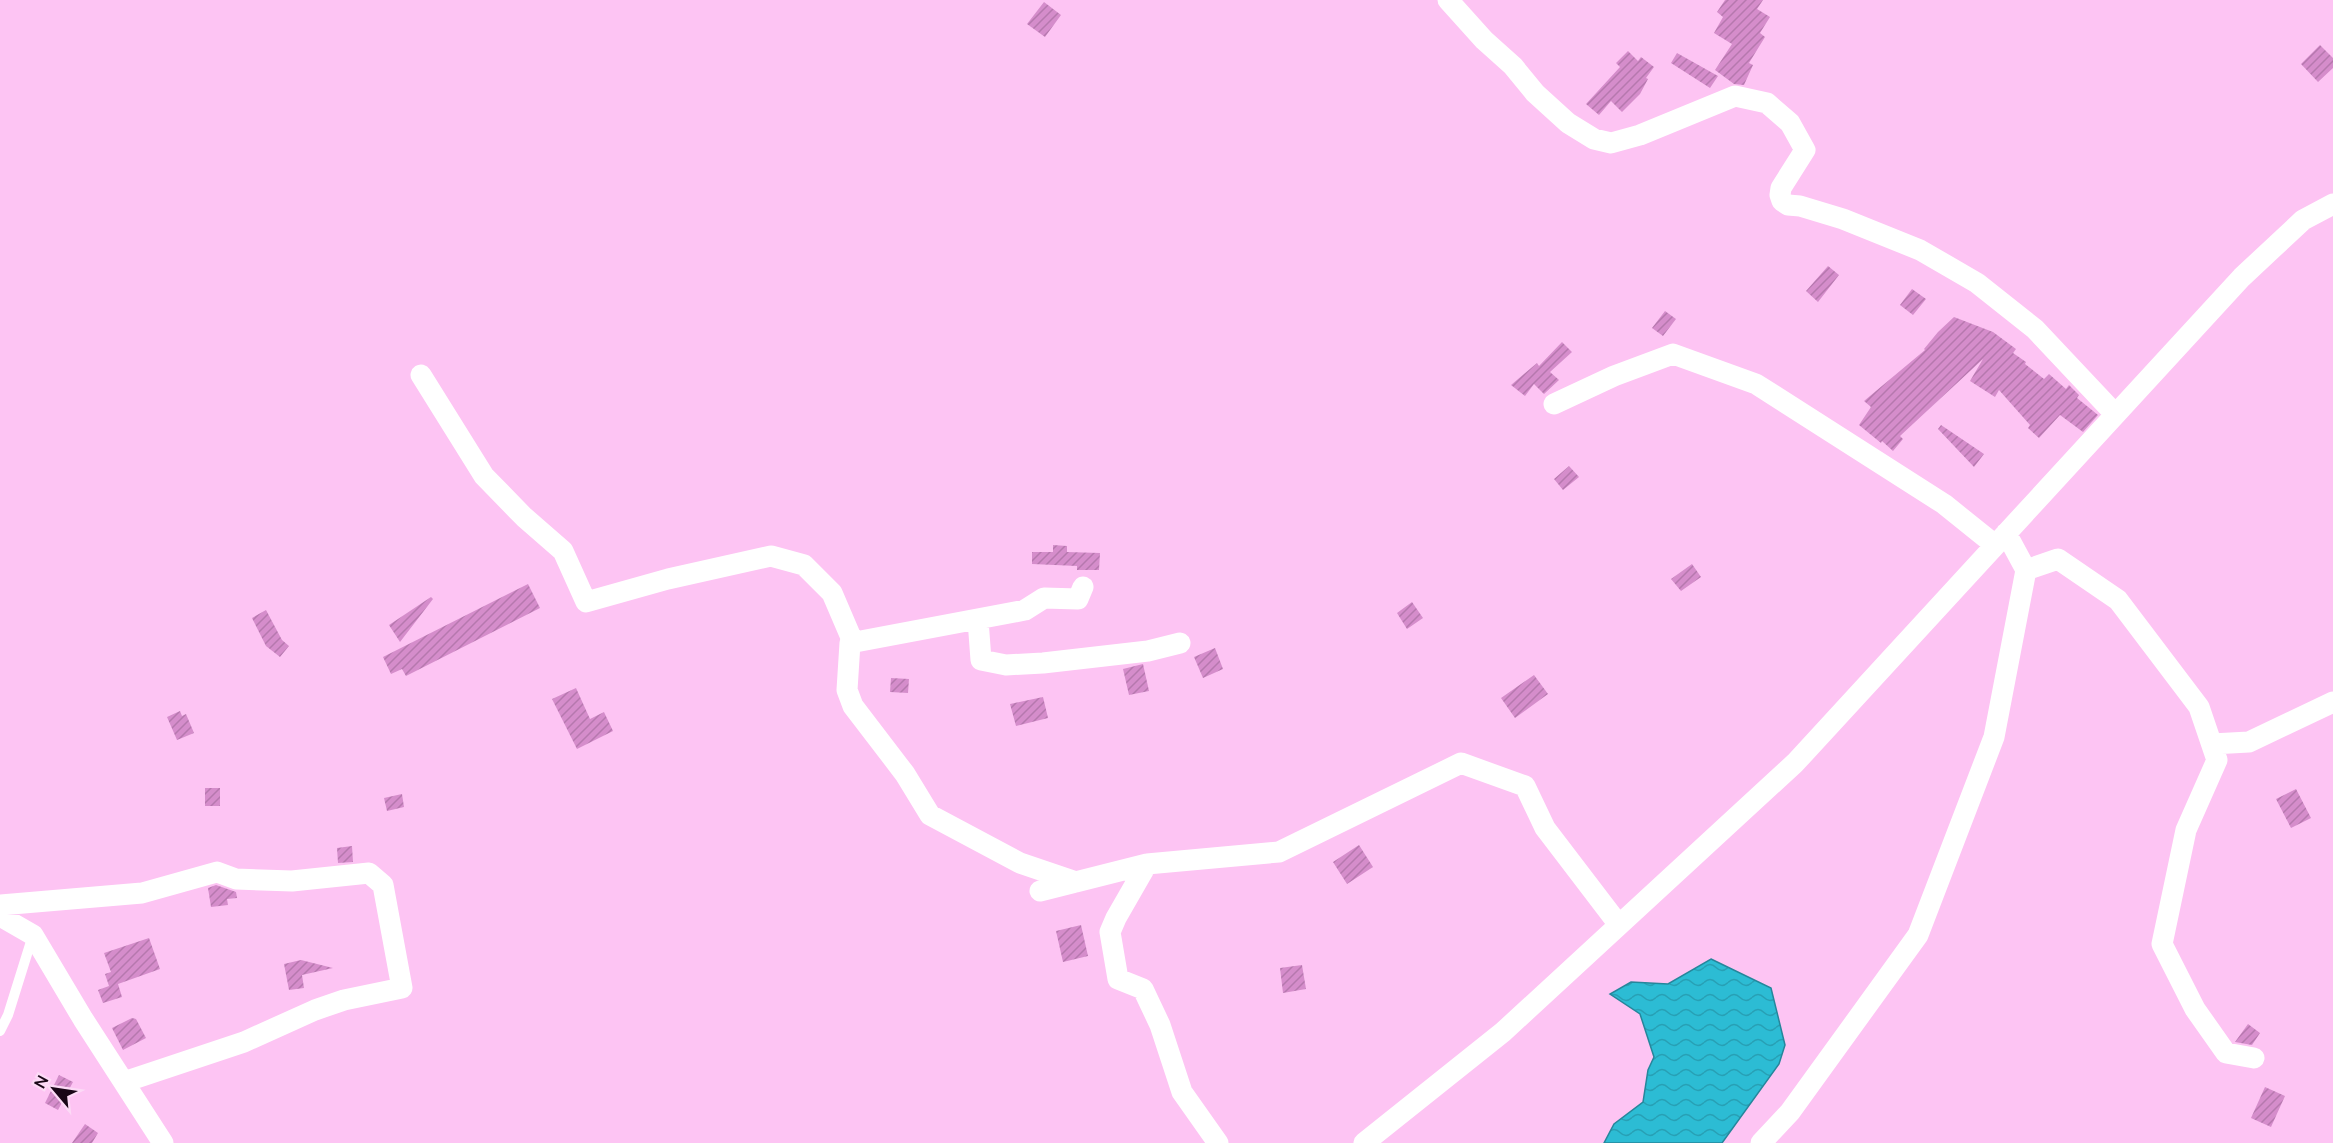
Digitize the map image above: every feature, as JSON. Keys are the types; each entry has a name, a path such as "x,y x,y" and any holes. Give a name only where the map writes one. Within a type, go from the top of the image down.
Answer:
{"street":[{"path":"1448,0 1484,40 1513,66 1535,93 1568,123 1594,139 1611,143 1640,135 1735,96 1767,103 1790,123 1805,150 1781,188 1782,201 1788,205 1800,206 1843,219 1920,250 1977,283 2035,329 2115,414"},
{"path":"1364,1143 1503,1032 1795,763 2242,278 2303,220 2333,204"},
{"path":"1554,404 1614,376 1673,354 1756,384 2000,539 2026,570"},
{"path":"421,375 484,476 524,517 563,551 586,602 668,579 771,556 804,565 832,593 853,642"},
{"path":"2026,570 2058,559 2118,600 2199,707 2217,760 2186,830 2162,944 2195,1010 2226,1053 2254,1058"},
{"path":"1761,1143 1790,1112 1918,935 1994,737 2026,570"},
{"path":"1076,882 1020,863 930,816 905,774 853,706 847,690 850,643 1024,610 1044,598 1078,599 1083,587"},
{"path":"978,620 981,660 1006,665 1148,651 1180,643"},
{"path":"2212,744 2250,742 2333,702"},
{"path":"1040,891 1147,864 1279,852 1461,763 1525,786 1545,828 1619,925"},
{"path":"1147,864 1110,932 1118,979 1143,988 1160,1025 1182,1092 1218,1143"},
{"path":"0,905 142,893 216,872 236,879 292,880 369,873 383,885 402,988 344,1000 315,1010 244,1042 124,1082"},
{"path":"0,916 33,935 163,1143"}],"lane":[{"path":"0,1031 8,1015 33,935"}],"water":[{"path":"1711,959 1771,988 1785,1045 1779,1064 1722,1143 1604,1143 1614,1124 1643,1102 1648,1070 1654,1057 1640,1014 1610,994 1631,982 1668,984"}],"building":[{"path":"1725,0 1763,0 1757,9 1770,17 1760,33 1765,37 1749,63 1753,65 1744,85 1734,84 1715,70 1732,44 1714,33 1723,17 1717,12"},
{"path":"1044,2 1061,15 1045,37 1027,24"},
{"path":"2320,45 2333,58 2333,68 2318,82 2301,64"},
{"path":"1628,51 1638,61 1641,57 1654,67 1646,78 1648,79 1640,94 1622,112 1611,101 1599,115 1586,104 1620,67 1616,63"},
{"path":"1677,53 1718,76 1710,88 1671,63"},
{"path":"1828,266 1839,275 1818,302 1806,291"},
{"path":"1912,289 1926,299 1913,315 1900,305"},
{"path":"1665,311 1676,319 1663,336 1652,328"},
{"path":"1954,317 1993,332 2016,349 2013,353 2044,379 2049,374 2066,389 2069,385 2079,395 2077,398 2098,415 2083,432 2060,415 2039,438 2028,428 2030,425 1999,390 1995,397 1970,381 1983,359 1900,436 1903,439 1893,451 1882,441 1881,443 1859,425 1871,407 1864,401 1925,350 1938,332"},
{"path":"1562,342 1572,352 1550,372 1559,380 1544,394 1534,384 1525,396 1511,385 1537,363 1539,366"},
{"path":"1941,425 1984,454 1974,467 1938,429"},
{"path":"1569,466 1579,477 1563,490 1554,479"},
{"path":"1053,545 1067,546 1067,552 1100,553 1099,570 1077,570 1077,566 1032,564 1032,552 1053,552"},
{"path":"1692,564 1701,577 1681,591 1671,579"},
{"path":"528,584 540,608 406,676 402,669 391,674 383,657"},
{"path":"431,597 433,599 400,642 389,625"},
{"path":"1412,602 1423,618 1407,629 1397,613"},
{"path":"266,610 282,640 289,646 280,657 266,646 252,618"},
{"path":"1215,648 1223,669 1203,678 1194,657"},
{"path":"1143,664 1149,691 1129,695 1123,669"},
{"path":"1534,675 1548,694 1515,718 1501,698"},
{"path":"891,678 909,679 908,693 890,692"},
{"path":"576,688 590,719 604,712 613,731 577,749 552,699"},
{"path":"1043,697 1048,718 1016,726 1010,704"},
{"path":"180,711 182,716 186,714 194,733 177,740 167,717"},
{"path":"205,788 220,788 220,806 205,806"},
{"path":"2296,789 2311,818 2291,828 2276,799"},
{"path":"402,794 404,807 387,811 384,798"},
{"path":"1359,845 1373,867 1347,884 1333,862"},
{"path":"352,846 353,862 338,863 337,848"},
{"path":"216,885 236,892 237,898 227,899 228,905 211,907 208,888"},
{"path":"1081,925 1088,956 1063,962 1056,931"},
{"path":"149,938 160,969 118,984 122,997 103,1003 98,990 109,986 105,974 111,972 104,953"},
{"path":"301,960 333,968 302,975 304,988 289,990 284,964"},
{"path":"1302,965 1306,989 1283,993 1280,968"},
{"path":"132,1018 136,1019 146,1038 123,1050 112,1028"},
{"path":"2248,1024 2260,1033 2252,1045 2235,1042"},
{"path":"59,1075 73,1082 58,1110 45,1103"},
{"path":"2265,1087 2285,1096 2271,1127 2251,1118"},
{"path":"85,1124 98,1133 92,1143 72,1143"}]}
